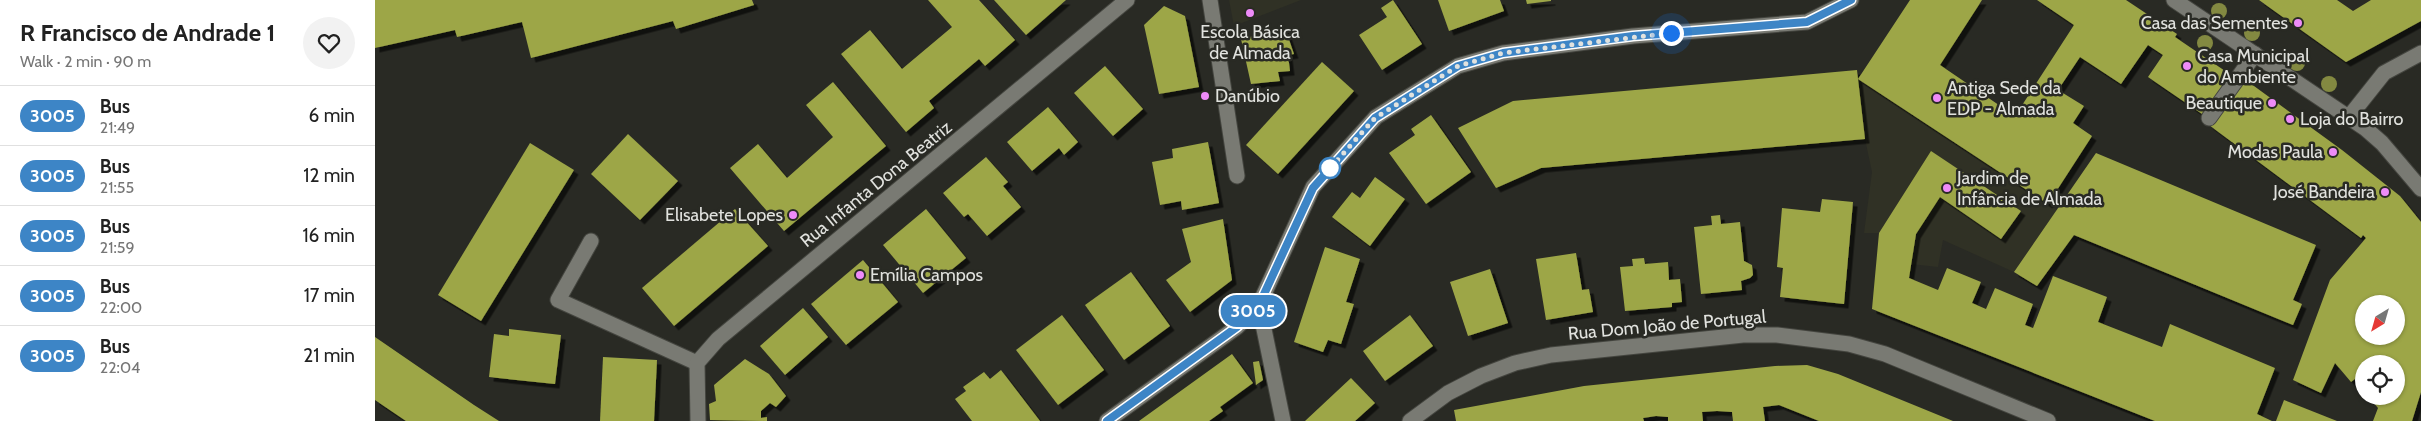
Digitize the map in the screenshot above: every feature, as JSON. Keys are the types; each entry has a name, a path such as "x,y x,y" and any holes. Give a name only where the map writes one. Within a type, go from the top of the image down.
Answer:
{"street":[{"name":"Rua Infanta Dona Beatriz","path":"697,363 718,339 1127,0"},
{"path":"1210,0 1237,176"},
{"path":"1107,421 1237,327 1259,305 1313,188 1375,118 1458,66 1503,53 1633,36 1807,22 1851,0"},
{"path":"2174,0 2349,117 2382,143 2421,189"},
{"path":"2349,117 2385,73 2421,53"},
{"path":"2209,118 2255,54"},
{"path":"591,241 558,300 697,363 698,421"},
{"path":"1259,305 1283,421"},
{"name":"Rua Dom João de Portugal","path":"1410,421 1448,393 1481,376 1524,361 1560,354 1743,335 1777,335 1849,344 1885,354 2048,421"}],"shaded area":[{"name":"Escola Básica de Almada","path":"1229,0 1301,0 1234,26"},
{"name":"Jardim de Infância de Almada","path":"1858,79 2057,210 2014,272 1943,240 1938,267 1911,264 1879,233 1864,233 1872,172 1865,139"}],"building":[{"path":"375,0 752,0 754,5 676,29 673,21 531,58 522,22 457,37 455,30 375,48"},
{"path":"928,0 979,0 1015,40 985,66 979,59 929,101 934,108 906,132 841,54 870,30 902,69 952,27"},
{"path":"994,0 1066,0 1026,35"},
{"path":"1393,0 1422,44 1382,70 1359,35 1387,17 1381,8"},
{"path":"1438,0 1500,0 1504,11 1449,31"},
{"path":"1526,0 1551,0 1551,1 1527,4"},
{"path":"1910,0 1982,0 1940,65 2015,116 2074,25 2037,0 2126,0 2177,34 2175,37 2234,77 2205,116 2148,77 2163,55 2148,45 2121,84 2080,57 2058,90 2084,106 2073,123 2092,136 2048,204 1858,79"},
{"path":"2259,0 2337,0 2353,11 2371,0 2421,0 2421,21 2346,62"},
{"path":"1164,6 1185,16 1199,87 1159,94 1144,25"},
{"path":"1285,28 1294,54 1288,55 1290,71 1278,72 1280,81 1251,84 1241,39"},
{"path":"1322,62 1354,91 1278,174 1246,145"},
{"path":"1105,66 1143,109 1113,136 1074,93"},
{"path":"1857,70 1865,139 1541,168 1496,188 1458,128 1513,101"},
{"path":"2243,78 2342,150 2400,196 2421,222 2421,392 2412,421 2373,421 2378,408 2376,405 2405,405 2405,355 2355,355 2355,379 2351,382 2335,363 2321,393 2293,380 2330,280 2366,238 2363,235 2361,238 2209,125"},
{"path":"833,82 886,146 784,231 730,168 758,144 787,178 833,137 806,105"},
{"path":"1048,107 1078,142 1064,155 1059,148 1032,171 1007,142"},
{"path":"1431,115 1471,172 1426,204 1389,153 1415,135 1411,129"},
{"path":"628,134 678,181 640,220 591,174"},
{"path":"1208,142 1219,203 1182,210 1181,201 1160,205 1152,162 1173,158 1172,149"},
{"path":"530,143 574,170 481,321 438,295"},
{"path":"1931,151 2021,211 2001,239 1940,197 1916,234 1909,278 1938,290 1947,268 1981,282 1972,303 1986,309 1995,288 2033,304 2025,325 2033,328 2053,276 2107,297 2098,322 2162,347 2170,324 2275,368 2257,414 2272,421 2155,421 1872,309 1879,233"},
{"path":"2096,153 2316,245 2293,300 2302,304 2293,325 2074,235 2037,286 2014,272"},
{"path":"986,157 1008,182 1003,186 1021,207 987,236 968,214 964,217 943,193"},
{"path":"1375,177 1405,199 1370,246 1332,217 1352,192 1360,198"},
{"path":"1822,199 1853,202 1844,304 1780,297 1783,268 1777,267 1782,208 1820,212"},
{"path":"735,209 768,246 674,326 642,288"},
{"path":"926,209 966,258 923,293 883,245"},
{"path":"1720,215 1721,224 1740,222 1744,261 1752,265 1753,275 1741,281 1742,290 1701,294 1694,227 1712,225 1711,216"},
{"path":"1223,219 1232,280 1190,312 1166,280 1191,262 1182,229"},
{"path":"1325,247 1360,259 1346,302 1354,304 1341,344 1328,340 1323,352 1294,342"},
{"path":"1576,253 1582,290 1589,289 1593,312 1546,320 1536,259"},
{"path":"1644,258 1645,264 1668,262 1669,280 1680,279 1682,302 1672,303 1672,307 1625,311 1620,267 1633,266 1632,259"},
{"path":"863,260 898,302 846,345 811,304"},
{"path":"1490,269 1508,323 1468,336 1450,282"},
{"path":"1131,272 1170,326 1124,360 1085,305"},
{"path":"803,308 828,337 785,375 760,346"},
{"path":"1062,315 1104,370 1058,405 1016,350"},
{"path":"1410,315 1433,346 1385,381 1363,351"},
{"path":"509,329 561,335 555,384 489,377 494,334 509,336"},
{"path":"375,337 499,421 406,421 375,400"},
{"path":"1232,354 1253,383 1220,407 1223,411 1209,421 1139,421"},
{"path":"603,357 657,360 654,421 600,421"},
{"path":"745,359 769,374 786,396 776,407 770,403 761,411 761,418 767,417 767,421 710,420 709,404 716,401 714,385"},
{"path":"1259,361 1263,380 1256,385 1253,362"},
{"path":"1807,365 1838,374 1953,421 1819,421 1779,405 1763,407 1765,421 1733,421 1732,412 1717,411 1702,412 1703,421 1668,421 1668,417 1656,416 1643,418 1644,421 1456,421 1454,410 1584,386 1775,366"},
{"path":"1001,370 1040,421 972,421 955,399 966,391 963,387 984,372 990,379"},
{"path":"1351,378 1375,403 1355,421 1305,421"},
{"path":"2284,400 2337,421 2276,421"}],"bus line":[{"name":"3005","path":"1107,421 1237,327 1259,305 1313,188 1375,118 1458,66 1503,53 1633,36 1807,22 1851,0"}],"place":[{"name":"Escola Básica de Almada","path":"1250,13"},
{"name":"Casa das Sementes","path":"2298,23"},
{"name":"Casa Municipal do Ambiente","path":"2187,66"},
{"name":"Danúbio","path":"1205,96"},
{"name":"Antiga Sede da EDP - Almada","path":"1937,98"},
{"name":"Beautique","path":"2272,103"},
{"name":"Loja do Bairro","path":"2290,119"},
{"name":"Modas Paula","path":"2333,152"},
{"name":"Jardim de Infância de Almada","path":"1947,188"},
{"name":"José Bandeira","path":"2385,192"},
{"name":"Elisabete Lopes","path":"793,215"},
{"name":"Emília Campos","path":"860,275"}],"route":[{"path":"1330,168 1325,174 1375,118 1458,66 1503,53 1633,36 1671,33"}]}
